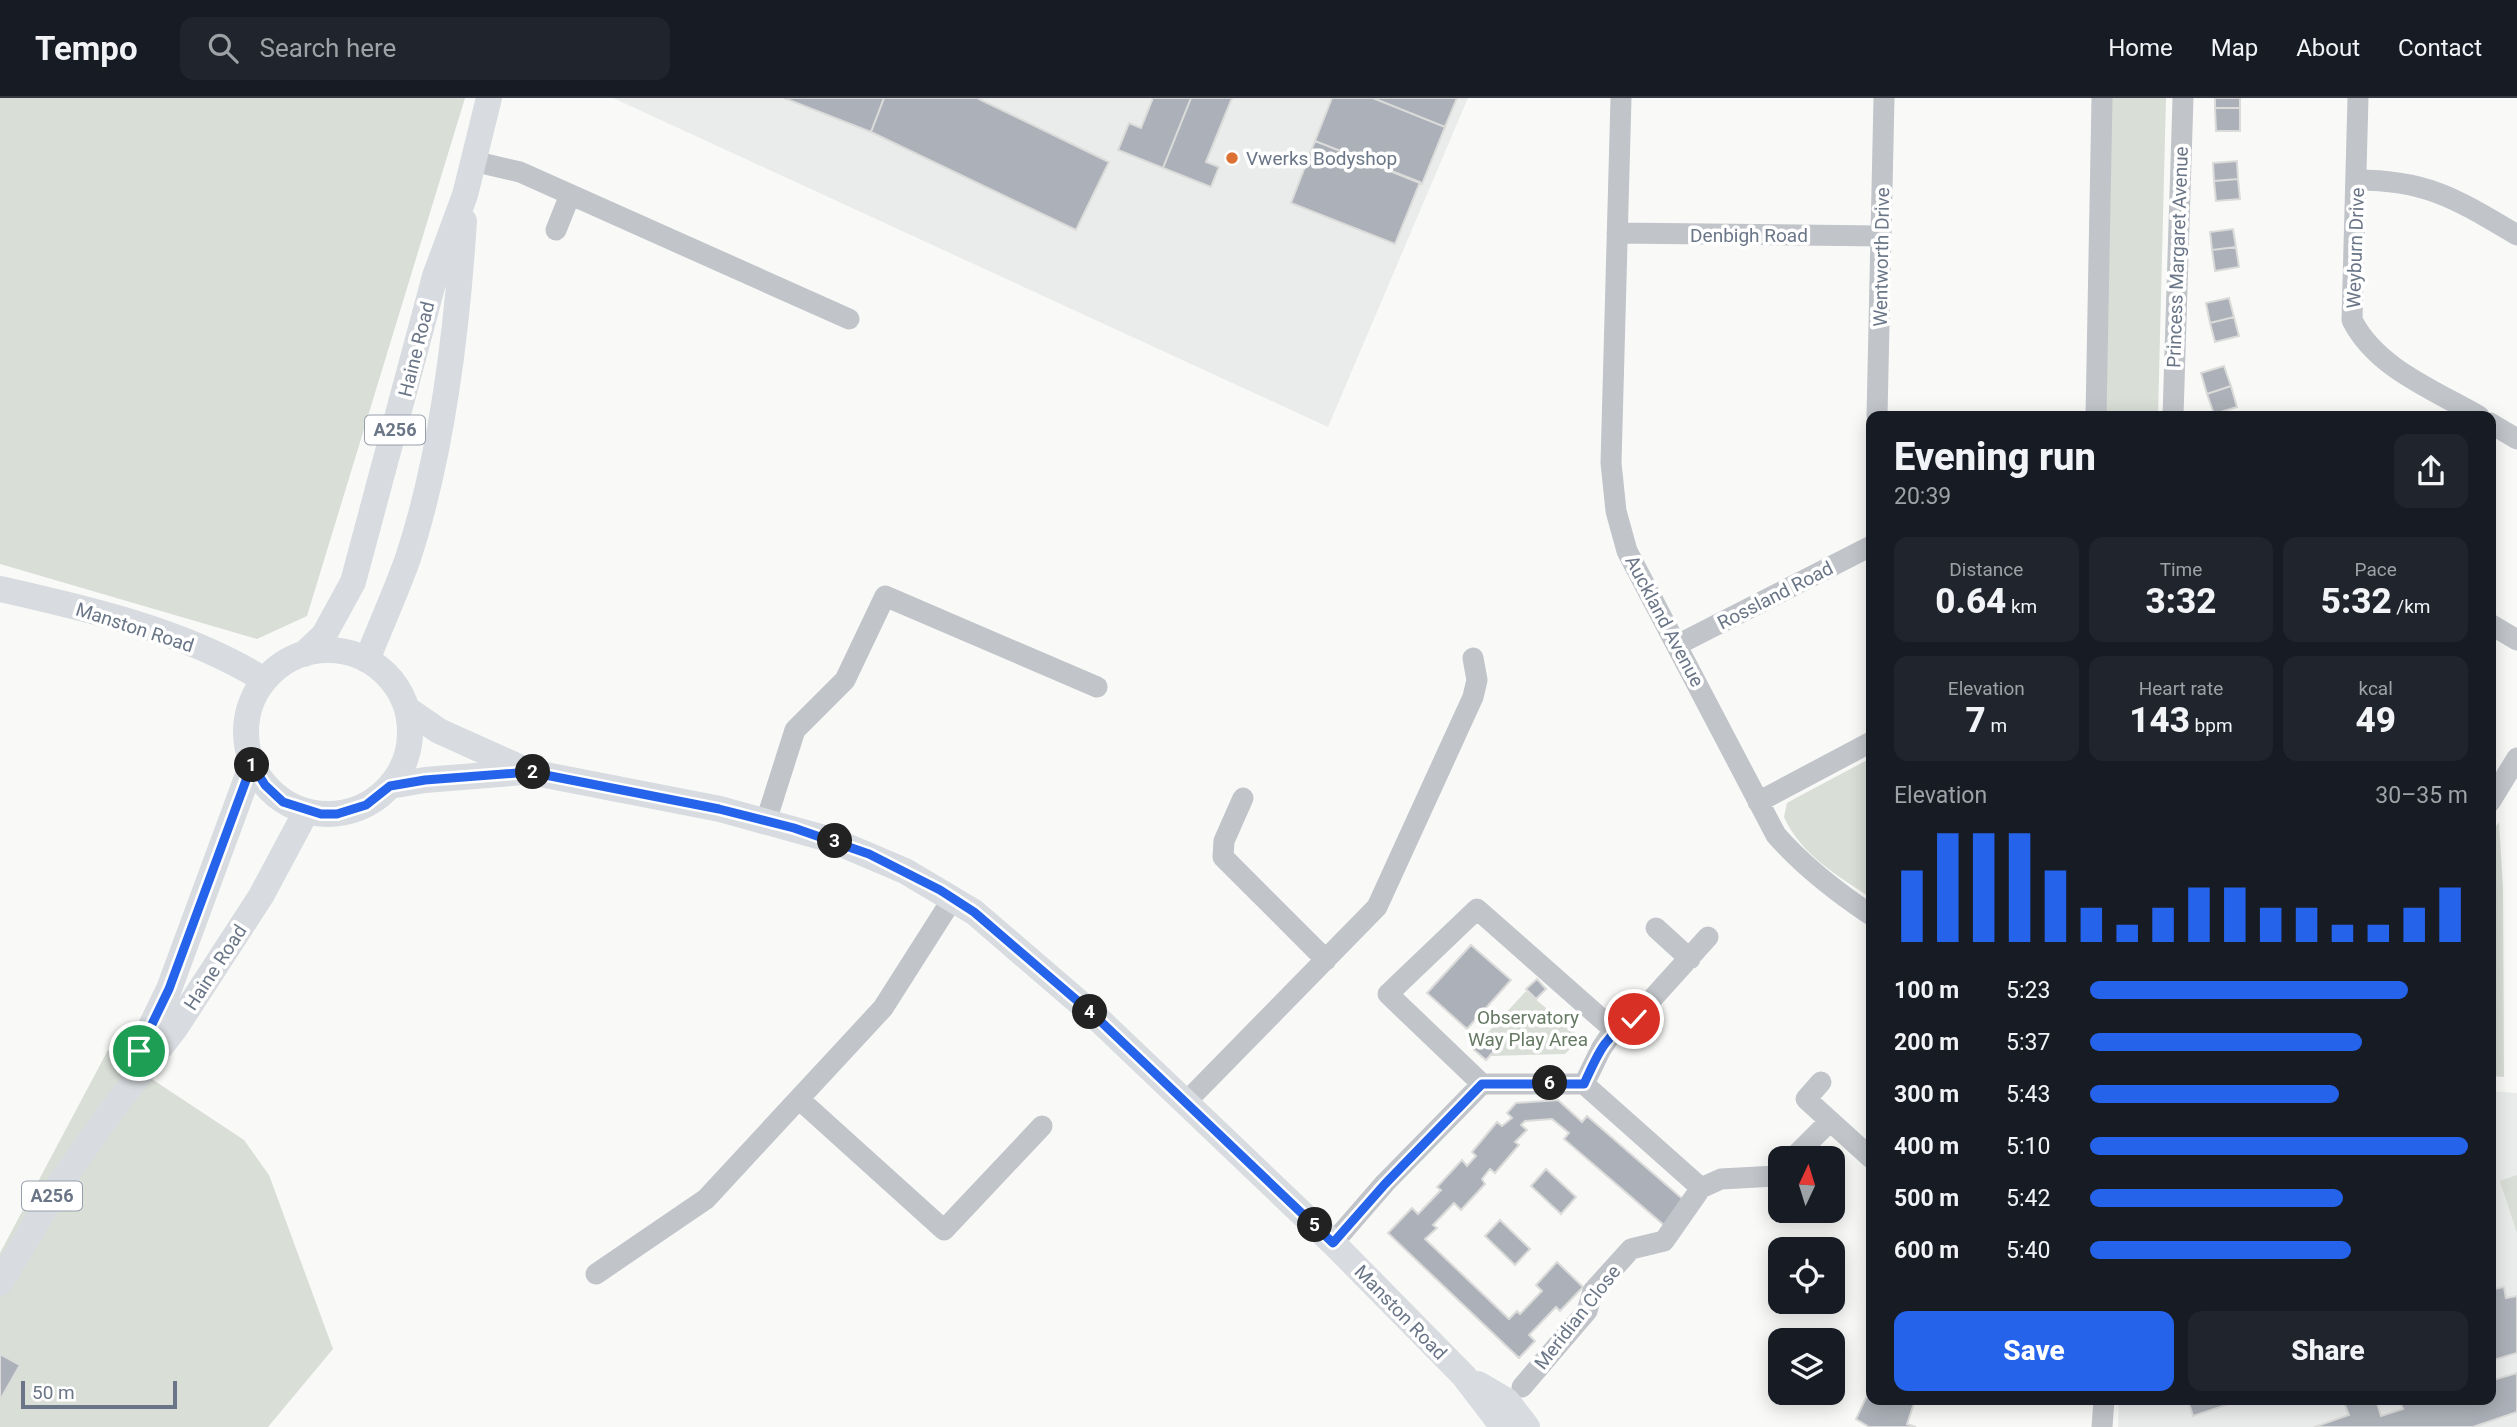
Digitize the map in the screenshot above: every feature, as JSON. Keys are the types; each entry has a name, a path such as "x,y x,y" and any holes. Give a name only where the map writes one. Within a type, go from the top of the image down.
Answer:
{"main road":[{"name":"Haine Road","path":"304,654 324,635 353,582 435,276 465,195 489,98"},
{"name":"Haine Road","path":"367,660 407,561 428,480 459,304 465,195"},
{"name":"Manston Road","path":"0,589 78,607 173,638 239,665 264,680"},
{"path":"336,650 367,660 392,680 407,709 410,742 400,773 379,797 352,811 329,814 306,812 273,794 252,764 247,750 246,721 255,693 276,668 304,654 336,650"},
{"name":"Manston Road","path":"407,709 439,731 530,772 766,821 832,839 869,854 953,898 974,912 1095,1016 1333,1243 1464,1376 1503,1427"},
{"name":"Haine Road","path":"109,1114 169,989 252,764"},
{"name":"Manston Road","path":"390,786 425,780 530,772"},
{"name":"Haine Road","path":"0,1283 59,1185 176,1027 261,896 306,812"},
{"name":"Manston Road","path":"1464,1376 1507,1402 1527,1427"}],"street":[{"name":"Auckland Avenue","path":"1621,98 1611,463 1616,511 1628,551 1679,644 1776,835 1795,857 1829,887 1866,912"},
{"name":"Wentworth Drive","path":"1877,411 1884,98"},
{"path":"2096,411 2102,98"},
{"name":"Princess Margaret Avenue","path":"2173,411 2182,98"},
{"name":"Weyburn Drive","path":"2358,98 2353,320 2363,341 2381,359 2470,411"},
{"path":"473,161 520,172 849,319"},
{"path":"2357,180 2395,180 2429,188 2465,204 2517,235"},
{"path":"556,230 570,195"},
{"name":"Denbigh Road","path":"1617,233 1881,236"},
{"path":"2496,427 2517,439"},
{"name":"Rossland Road","path":"1679,644 1866,549"},
{"path":"766,821 794,730 845,680 885,596 1097,687"},
{"path":"2496,628 2517,640"},
{"path":"1186,1102 1377,907 1473,697 1477,680 1473,658"},
{"path":"1758,802 1866,744"},
{"path":"2496,797 2510,786 2517,758"},
{"path":"1243,798 1224,841 1223,856 1326,961"},
{"path":"596,1274 706,1199 800,1100 883,1008 953,898"},
{"path":"1615,1030 1477,909 1388,994 1482,1084 1584,1084 1701,1188 1721,1179 1768,1176"},
{"path":"1656,928 1690,959"},
{"path":"1584,1084 1601,1049 1615,1030 1634,1019 1708,937"},
{"path":"1821,1082 1806,1099 1866,1153"},
{"path":"1333,1243 1385,1184 1482,1084"},
{"path":"800,1100 944,1230 1042,1126"},
{"path":"1805,1146 1830,1121"},
{"name":"Meridian Close","path":"1522,1387 1587,1311 1597,1286 1631,1249 1664,1241 1701,1188"},
{"path":"2102,1427 2104,1405"}],"shaded area":[{"path":"613,98 1468,98 1328,427"},
{"path":"2496,1091 2517,1093 2517,1427 2118,1427 2119,1405 2496,1405"}],"green space":[{"path":"0,98 465,98 307,616 257,639 0,564"},
{"path":"2108,98 2166,98 2158,411 2100,411"},
{"path":"1866,761 1866,895 1833,872 1800,842 1784,817 1787,803"},
{"path":"2499,822 2503,888 2504,1077 2496,1076 2496,826"},
{"name":"Observatory Way Play Area","path":"1526,991 1581,1038 1565,1054 1489,1056 1494,1050 1482,1039"},
{"path":"108,1050 244,1140 269,1175 333,1349 268,1427 0,1427 0,1253"},
{"path":"2517,1175 2517,1233 2500,1181"}],"building":[{"path":"784,98 884,98 871,132"},
{"path":"884,98 977,98 1109,162 1076,230 871,132"},
{"path":"1153,98 1191,98 1163,168 1118,150 1129,123 1141,128"},
{"path":"1191,98 1232,98 1206,162 1219,167 1211,187 1163,168"},
{"path":"1332,98 1373,98 1445,127 1422,184 1315,141"},
{"path":"1373,98 1457,98 1445,127"},
{"path":"2215,98 2240,98 2240,108 2215,108"},
{"path":"2215,108 2240,108 2240,131 2216,131"},
{"path":"1315,141 1420,182 1395,244 1291,203"},
{"path":"2237,161 2238,179 2214,181 2213,163"},
{"path":"2238,179 2240,199 2216,201 2214,181"},
{"path":"2233,229 2236,247 2212,250 2210,232"},
{"path":"2236,247 2239,267 2215,271 2212,250"},
{"path":"2229,298 2234,317 2210,323 2206,303"},
{"path":"2234,317 2239,336 2215,342 2210,323"},
{"path":"2224,366 2231,386 2207,394 2201,373"},
{"path":"2231,386 2237,407 2213,411 2207,394"},
{"path":"1471,945 1511,980 1467,1029 1427,993"},
{"path":"1537,979 1546,989 1536,999 1526,989"},
{"path":"1482,1039 1495,1050 1486,1060 1473,1049"},
{"path":"1558,1100 1582,1122 1587,1116 1686,1202 1665,1226 1564,1139 1569,1133 1552,1119 1525,1121 1521,1125 1527,1130 1515,1142 1519,1145 1495,1173 1490,1169 1482,1179 1485,1184 1461,1210 1454,1203 1433,1225 1437,1228 1425,1239 1509,1319 1517,1311 1520,1314 1542,1291 1536,1285 1557,1262 1583,1287 1560,1311 1556,1307 1529,1335 1535,1341 1519,1358 1388,1233 1412,1208 1418,1214 1441,1190 1437,1187 1462,1160 1467,1166 1476,1156 1472,1152 1497,1122 1502,1126 1512,1118 1507,1113 1516,1103"},
{"path":"1546,1169 1576,1197 1561,1214 1531,1186"},
{"path":"1500,1220 1530,1249 1515,1265 1485,1236"},
{"path":"2504,1287 2506,1298 2517,1296 2517,1353 2496,1359 2496,1289"},
{"path":"0,1354 20,1365 0,1400"},
{"path":"2517,1373 2517,1412 2473,1427 2314,1427 2349,1415 2345,1405 2378,1405 2381,1416 2403,1409 2401,1405 2496,1405 2496,1379"},
{"path":"1866,1398 1866,1405 1913,1405 1907,1424 1916,1427 1869,1427 1856,1419"},
{"path":"2190,1405 2226,1405 2193,1416"}],"place":[{"name":"Vwerks Bodyshop","path":"1232,158"}],"route":[{"path":"139,1051 169,989 252,764 257,775 273,794 283,802 306,812 337,814 352,811 379,797 390,786 425,780 530,772 719,809 832,839 869,854 940,890 974,912 1095,1016 1333,1243 1385,1184 1482,1084 1584,1084 1601,1049 1615,1030 1634,1019"}]}
